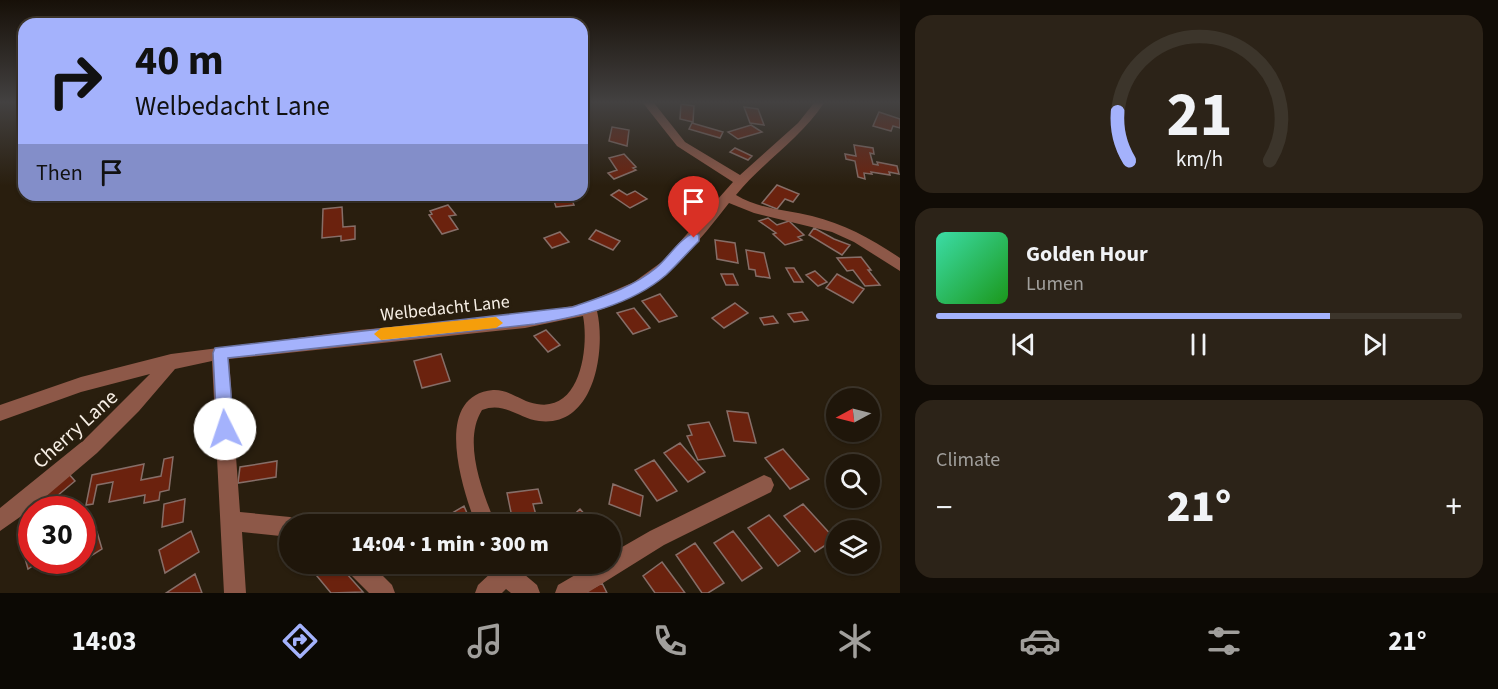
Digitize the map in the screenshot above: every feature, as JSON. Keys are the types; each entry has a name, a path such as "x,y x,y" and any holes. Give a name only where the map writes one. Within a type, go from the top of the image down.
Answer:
{"street":[{"path":"670,131 681,144 741,181"},
{"name":"Welbedacht Lane","path":"0,413 70,387 171,362 220,353 535,319 589,308 637,288 660,272 708,224 741,181 798,131"},
{"path":"728,196 755,210 829,226 849,234 900,266"},
{"path":"483,514 466,453 465,430 469,412 480,402 489,398 499,398 541,413 550,412 571,400 583,386 591,360 594,325 589,308"},
{"path":"220,353 235,593"},
{"name":"Cherry Lane","path":"0,520 65,470 111,428 142,399 171,362"},
{"path":"566,593 657,538 764,485"},
{"path":"230,521 279,526"},
{"path":"366,574 384,593"},
{"path":"486,593 499,574"},
{"path":"509,574 530,593"}],"building":[{"path":"611,131 629,131 627,146 609,141"},
{"path":"695,131 723,132 720,138"},
{"path":"760,131 762,132 738,139 728,132"},
{"path":"854,145 873,148 874,154 870,153 873,164 878,165 877,162 897,166 899,174 871,172 872,174 864,173 865,179 858,177 855,161 846,159 845,154 856,156"},
{"path":"735,148 752,156 748,160 730,152"},
{"path":"624,154 636,170 614,179 608,173 617,170 609,158"},
{"path":"777,185 799,194 793,202 785,199 777,209 762,203"},
{"path":"619,190 627,195 635,191 647,199 630,208 611,195"},
{"path":"554,201 572,201 574,205 556,207"},
{"path":"448,205 456,215 449,216 458,229 442,234 429,215 432,214 430,211"},
{"path":"342,207 343,227 355,226 355,239 341,241 341,236 322,238 323,209"},
{"path":"768,218 777,225 789,221 804,235 798,237 802,240 785,245 773,234 776,233 759,221"},
{"path":"814,228 850,245 842,255 809,235"},
{"path":"596,230 620,241 613,250 589,239"},
{"path":"560,232 569,242 552,248 544,238"},
{"path":"715,240 735,243 738,263 717,259"},
{"path":"746,250 764,253 770,278 756,276 755,270 749,269"},
{"path":"861,257 880,285 865,286 853,270 847,271 837,258"},
{"path":"786,268 794,268 803,282 794,282"},
{"path":"815,271 827,282 818,286 806,275"},
{"path":"721,274 733,274 738,285 726,285"},
{"path":"837,274 864,289 853,303 826,288"},
{"path":"660,294 677,316 659,322 642,301"},
{"path":"735,303 748,313 724,328 712,318"},
{"path":"634,308 650,328 633,334 617,313"},
{"path":"802,312 808,320 794,322 788,314"},
{"path":"773,316 778,323 764,325 760,318"},
{"path":"546,330 560,345 548,352 534,336"},
{"path":"441,354 450,381 422,388 414,361"},
{"path":"727,411 748,413 756,443 734,441"},
{"path":"709,422 725,456 698,460 687,436 692,435 688,425"},
{"path":"680,443 705,472 688,482 664,453"},
{"path":"783,449 809,479 790,489 765,458"},
{"path":"173,457 169,490 160,492 159,500 144,503 145,495 109,502 113,482 97,485 95,496 88,496 92,475 144,464 141,480 161,476 164,459"},
{"path":"654,460 677,491 657,501 635,470"},
{"path":"277,461 276,477 238,483 240,467"},
{"path":"68,473 75,481 57,496 40,496"},
{"path":"613,484 643,496 640,516 609,504"},
{"path":"538,489 542,503 533,504 536,514 511,514 507,493"},
{"path":"185,499 183,522 162,527 164,504"},
{"path":"803,504 826,529 826,545 815,552 784,516"},
{"path":"464,506 467,514 451,514"},
{"path":"580,509 584,514 575,514"},
{"path":"769,515 800,551 778,566 748,528"},
{"path":"191,531 199,552 165,573 159,550"},
{"path":"733,531 762,568 742,581 714,543"},
{"path":"96,533 102,549 96,553"},
{"path":"695,543 724,583 708,593 702,593 676,555"},
{"path":"662,562 685,593 655,593 643,576"},
{"path":"195,574 202,593 166,593"},
{"path":"315,574 347,574 363,592 331,593"},
{"path":"602,583 607,593 588,593 587,591"}],"slow traffic":[{"path":"381,334 496,323"}],"route":[{"path":"225,429 220,353 535,319 589,308 637,288 667,266 694,238"}]}
